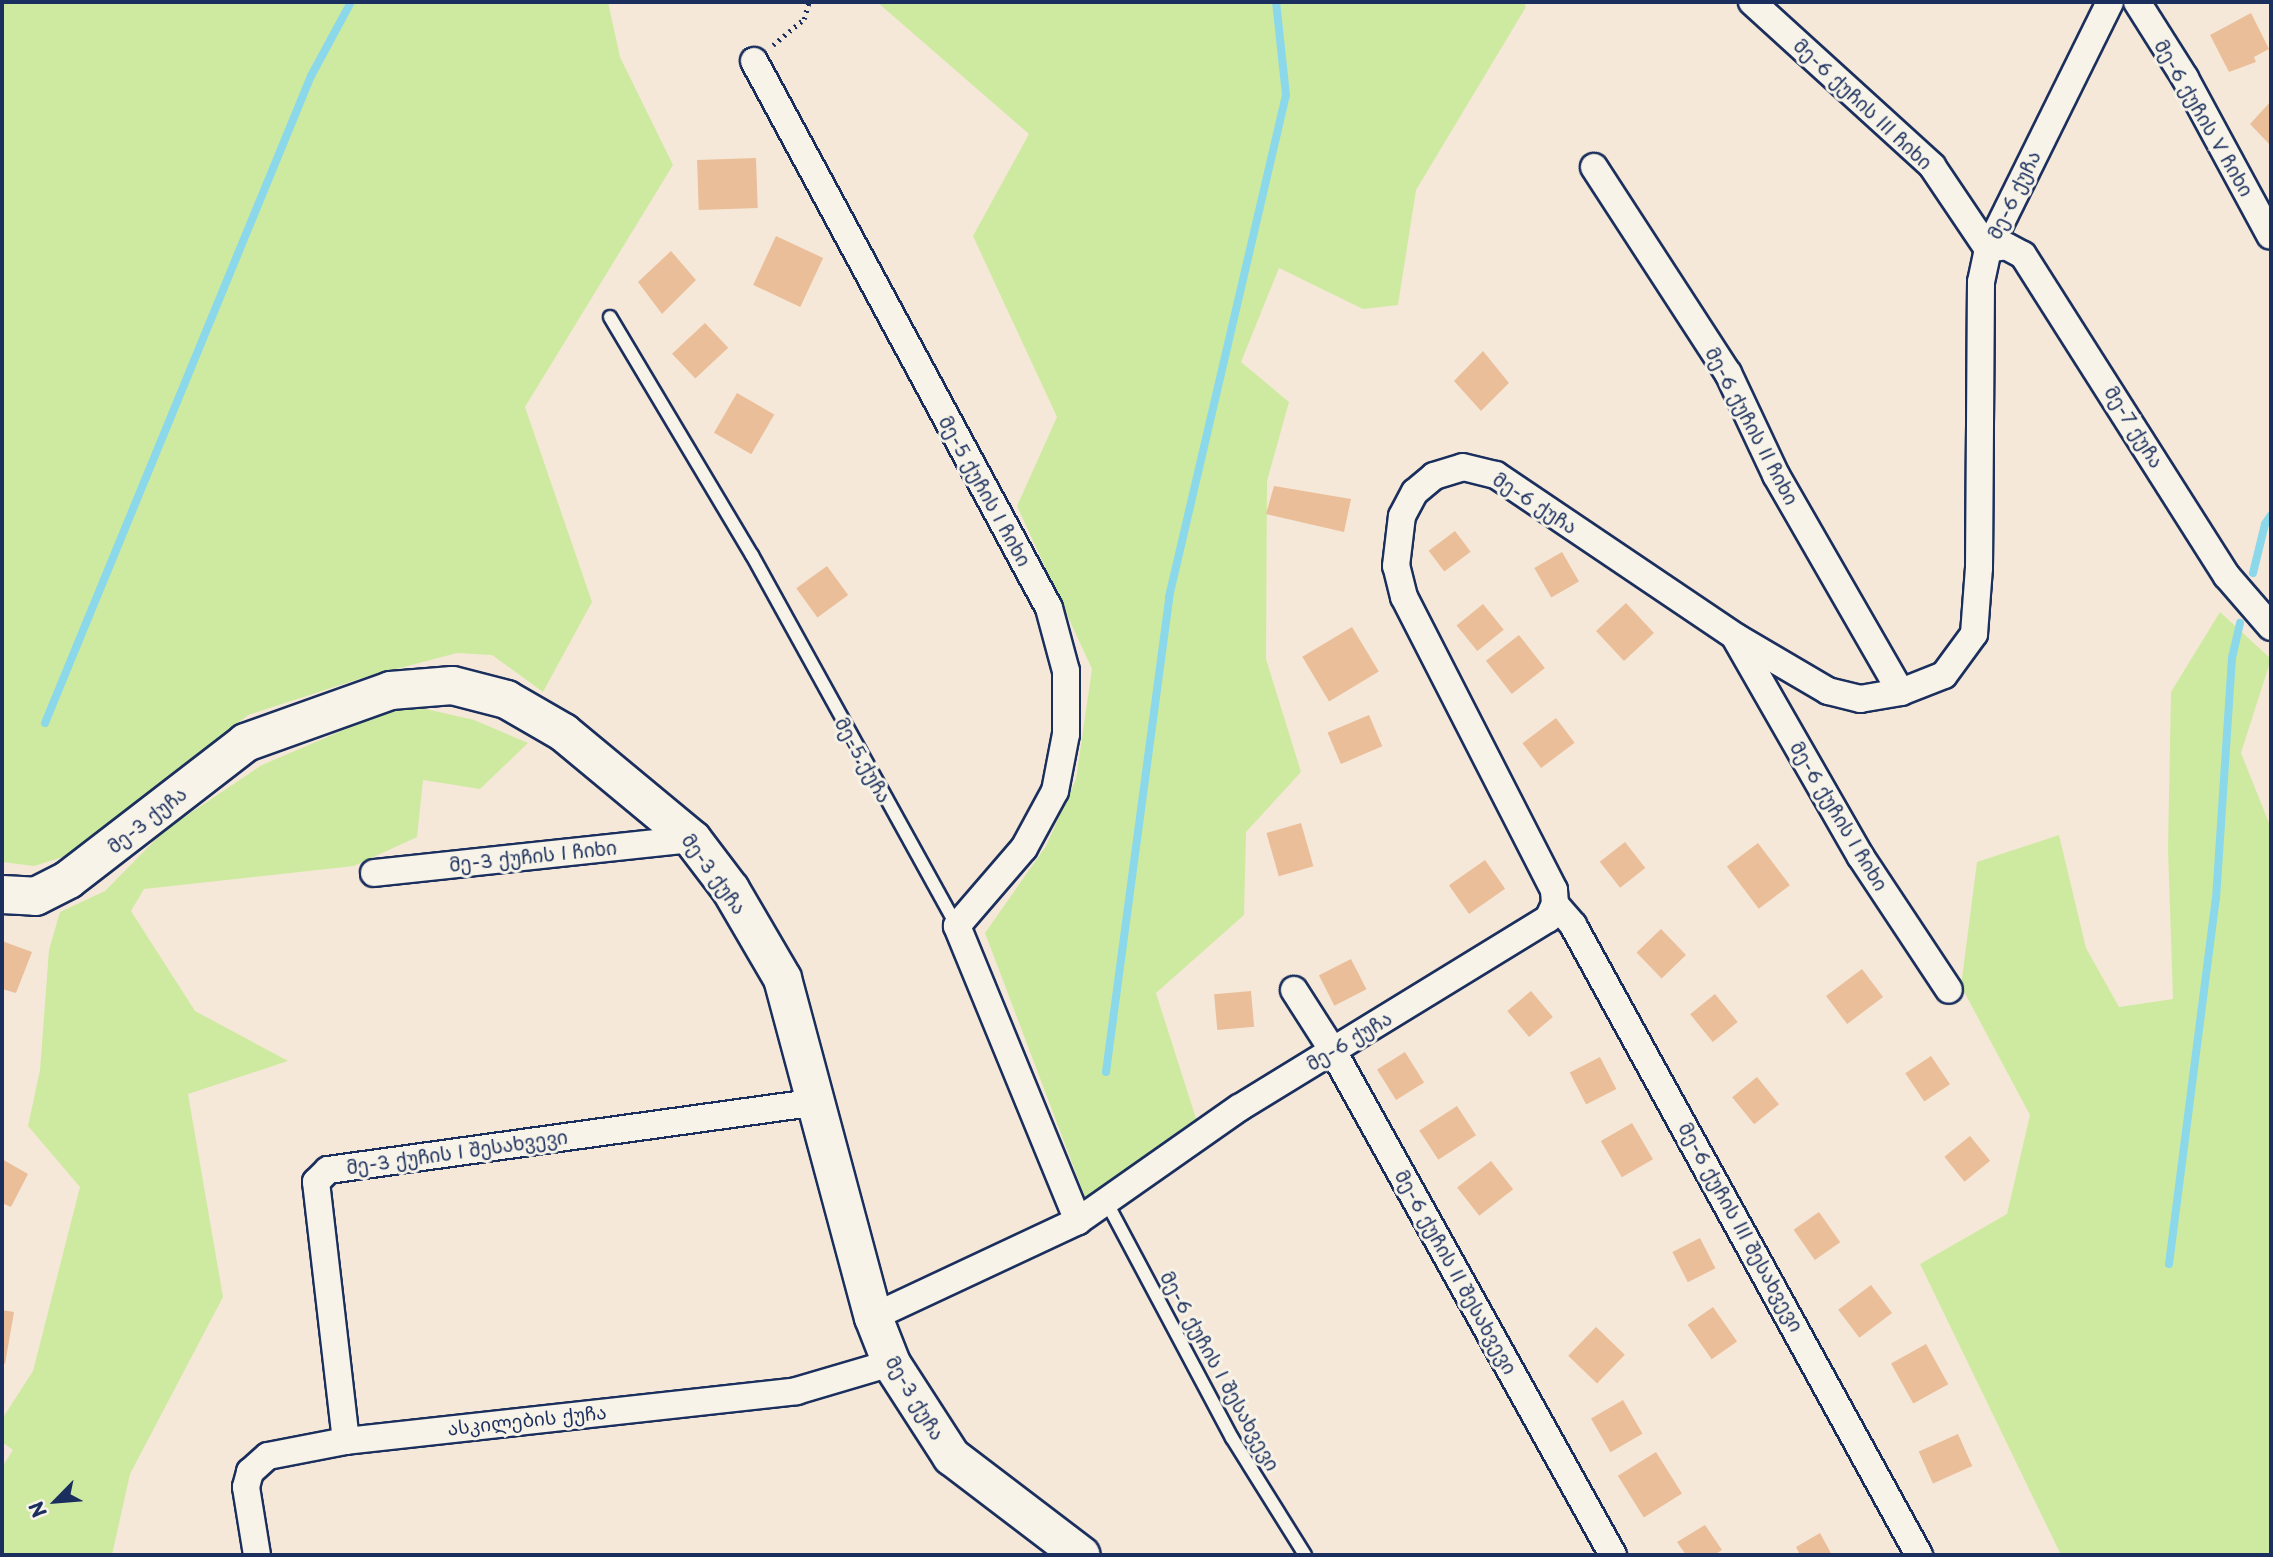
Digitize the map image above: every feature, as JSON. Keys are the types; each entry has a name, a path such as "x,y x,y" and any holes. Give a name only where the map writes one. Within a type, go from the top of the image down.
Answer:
{"street":[{"name":"მე-6 ქუჩის III ჩიხი","path":"1752,2 1933,166 1988,249"},
{"name":"მე-6 ქუჩა","path":"873,1317 1078,1221 1239,1108 1548,919 1555,904 1554,890 1404,597 1396,542 1402,516 1415,492 1434,476 1463,467 1496,475 1736,637 1828,691 1860,699 1901,692 1944,675 1974,634 1979,568 1981,282 1988,249 2110,2"},
{"name":"მე-6 ქუჩის V ჩიხი","path":"2137,2 2185,78 2270,236"},
{"name":"მე-5 ქუჩის I ჩიხი","path":"754,61 1049,608 1066,671 1066,734 1055,791 1024,848 957,926"},
{"name":"მე-6 ქუჩის II ჩიხი","path":"1594,167 1728,373 1776,475 1901,692"},
{"name":"მე-7 ქუჩა","path":"1988,249 2006,246 2023,255 2227,576 2271,627"},
{"name":"მე-6 ქუჩის I ჩიხი","path":"1736,637 1861,857 1949,990"},
{"name":"მე-3 ქუჩა","path":"2,894 35,895 68,879 244,743 390,690 452,685 506,699 563,732 634,786 692,839 730,889 782,978 819,1102 873,1317 891,1363 951,1456 1081,1555"},
{"name":"მე-3 ქუჩის I ჩიხი","path":"374,873 692,839"},
{"name":"მე-6 ქუჩის III შესახვევი","path":"1555,904 1573,925 1919,1555"},
{"name":"მე-5 ქუჩა","path":"957,926 1078,1221"},
{"name":"მე-6 ქუჩის II შესახვევი","path":"1294,990 1333,1051 1613,1555"},
{"name":"მე-3 ქუჩის I შესახვევი","path":"346,1441 316,1182 328,1170 819,1102"},
{"name":"ასკილების ქუჩა","path":"257,1555 246,1487 250,1472 268,1456 346,1441 796,1391 891,1363"}],"lane":[{"name":"მე-5 ქუჩა","path":"610,317 752,555 957,926"},
{"name":"მე-6 ქუჩის I შესახვევი","path":"1107,1203 1232,1438 1305,1555"}],"path":[{"path":"754,61 803,19 809,2"}],"green space":[{"path":"2,2 608,2 620,57 673,165 525,407 592,602 543,692 492,655 457,653 362,678 248,715 72,854 34,866 2,862"},
{"path":"877,2 1524,2 1526,7 1416,190 1398,305 1363,309 1279,268 1241,362 1289,402 1267,481 1266,659 1301,772 1246,832 1244,915 1156,993 1199,1128 1085,1197 985,933 1046,846 1076,779 1092,669 1017,506 1057,417 973,236 1029,134"},
{"path":"2220,612 2271,659 2241,753 2271,828 2271,1555 2061,1555 1920,1264 2007,1214 2030,1115 1961,986 1977,862 2059,835 2086,948 2119,1007 2173,999 2168,849 2171,692"},
{"path":"404,704 474,720 528,743 480,789 423,780 417,837 354,866 144,889 131,911 195,1011 288,1061 188,1094 223,1297 130,1474 112,1555 2,1555 2,1467 13,1450 2,1442 2,1419 33,1371 80,1187 28,1126 40,1070 49,950 60,912 105,891 165,830 262,765"}],"building":[{"path":"2251,13 2269,49 2254,57 2256,62 2229,72 2210,35"},
{"path":"2271,101 2271,146 2250,124"},
{"path":"756,158 758,208 699,210 697,160"},
{"path":"776,236 823,258 800,307 753,285"},
{"path":"671,251 696,280 662,314 638,282"},
{"path":"705,323 728,348 695,379 672,354"},
{"path":"1483,351 1509,383 1481,411 1454,381"},
{"path":"737,393 774,414 751,454 714,433"},
{"path":"1274,486 1351,499 1344,532 1266,514"},
{"path":"1455,531 1471,552 1444,572 1429,551"},
{"path":"1562,552 1579,581 1551,597 1534,568"},
{"path":"827,566 848,595 817,617 796,588"},
{"path":"1626,603 1654,633 1624,661 1596,631"},
{"path":"1483,604 1504,630 1477,651 1457,625"},
{"path":"1352,627 1379,672 1329,701 1302,657"},
{"path":"1519,635 1545,668 1512,694 1486,661"},
{"path":"1369,715 1382,746 1341,764 1328,733"},
{"path":"1556,718 1575,743 1541,768 1522,743"},
{"path":"1301,823 1313,866 1279,876 1266,833"},
{"path":"1625,842 1645,868 1620,888 1600,862"},
{"path":"1758,843 1790,885 1759,909 1727,866"},
{"path":"1485,860 1505,889 1469,914 1449,885"},
{"path":"1661,929 1686,955 1662,979 1637,953"},
{"path":"2,941 32,952 16,993 2,989"},
{"path":"1351,959 1366,989 1334,1006 1319,975"},
{"path":"1862,969 1883,997 1847,1024 1826,996"},
{"path":"1251,991 1254,1027 1217,1030 1214,994"},
{"path":"1531,991 1553,1017 1529,1037 1507,1011"},
{"path":"1715,994 1738,1022 1713,1042 1690,1014"},
{"path":"1405,1052 1424,1083 1396,1100 1377,1069"},
{"path":"1931,1056 1950,1084 1924,1102 1905,1073"},
{"path":"1600,1057 1616,1089 1586,1105 1570,1072"},
{"path":"1757,1077 1779,1104 1754,1124 1732,1097"},
{"path":"1457,1106 1476,1135 1438,1160 1419,1131"},
{"path":"1632,1123 1653,1159 1622,1177 1601,1141"},
{"path":"1970,1136 1990,1161 1964,1182 1944,1157"},
{"path":"2,1159 28,1174 11,1207 2,1203"},
{"path":"1491,1161 1513,1189 1479,1216 1457,1187"},
{"path":"1819,1212 1840,1242 1815,1260 1794,1230"},
{"path":"1700,1238 1715,1268 1688,1282 1672,1252"},
{"path":"1871,1285 1892,1313 1859,1338 1838,1310"},
{"path":"1713,1307 1737,1341 1712,1359 1688,1325"},
{"path":"2,1310 14,1312 5,1364 2,1363"},
{"path":"1596,1327 1625,1355 1597,1384 1568,1356"},
{"path":"1926,1344 1948,1384 1913,1404 1891,1363"},
{"path":"1623,1400 1642,1434 1610,1452 1591,1418"},
{"path":"1958,1434 1972,1466 1933,1483 1919,1451"},
{"path":"1656,1452 1682,1494 1644,1517 1618,1476"},
{"path":"1705,1525 1722,1550 1714,1555 1686,1555 1677,1542"},
{"path":"1820,1533 1832,1555 1800,1555 1796,1547"}],"waterway":[{"path":"45,723 311,76 351,2"},
{"path":"1106,1072 1169,597 1286,95 1276,2"},
{"path":"2253,573 2265,524 2271,515"},
{"path":"2169,1264 2216,899 2232,658 2240,623"}]}
